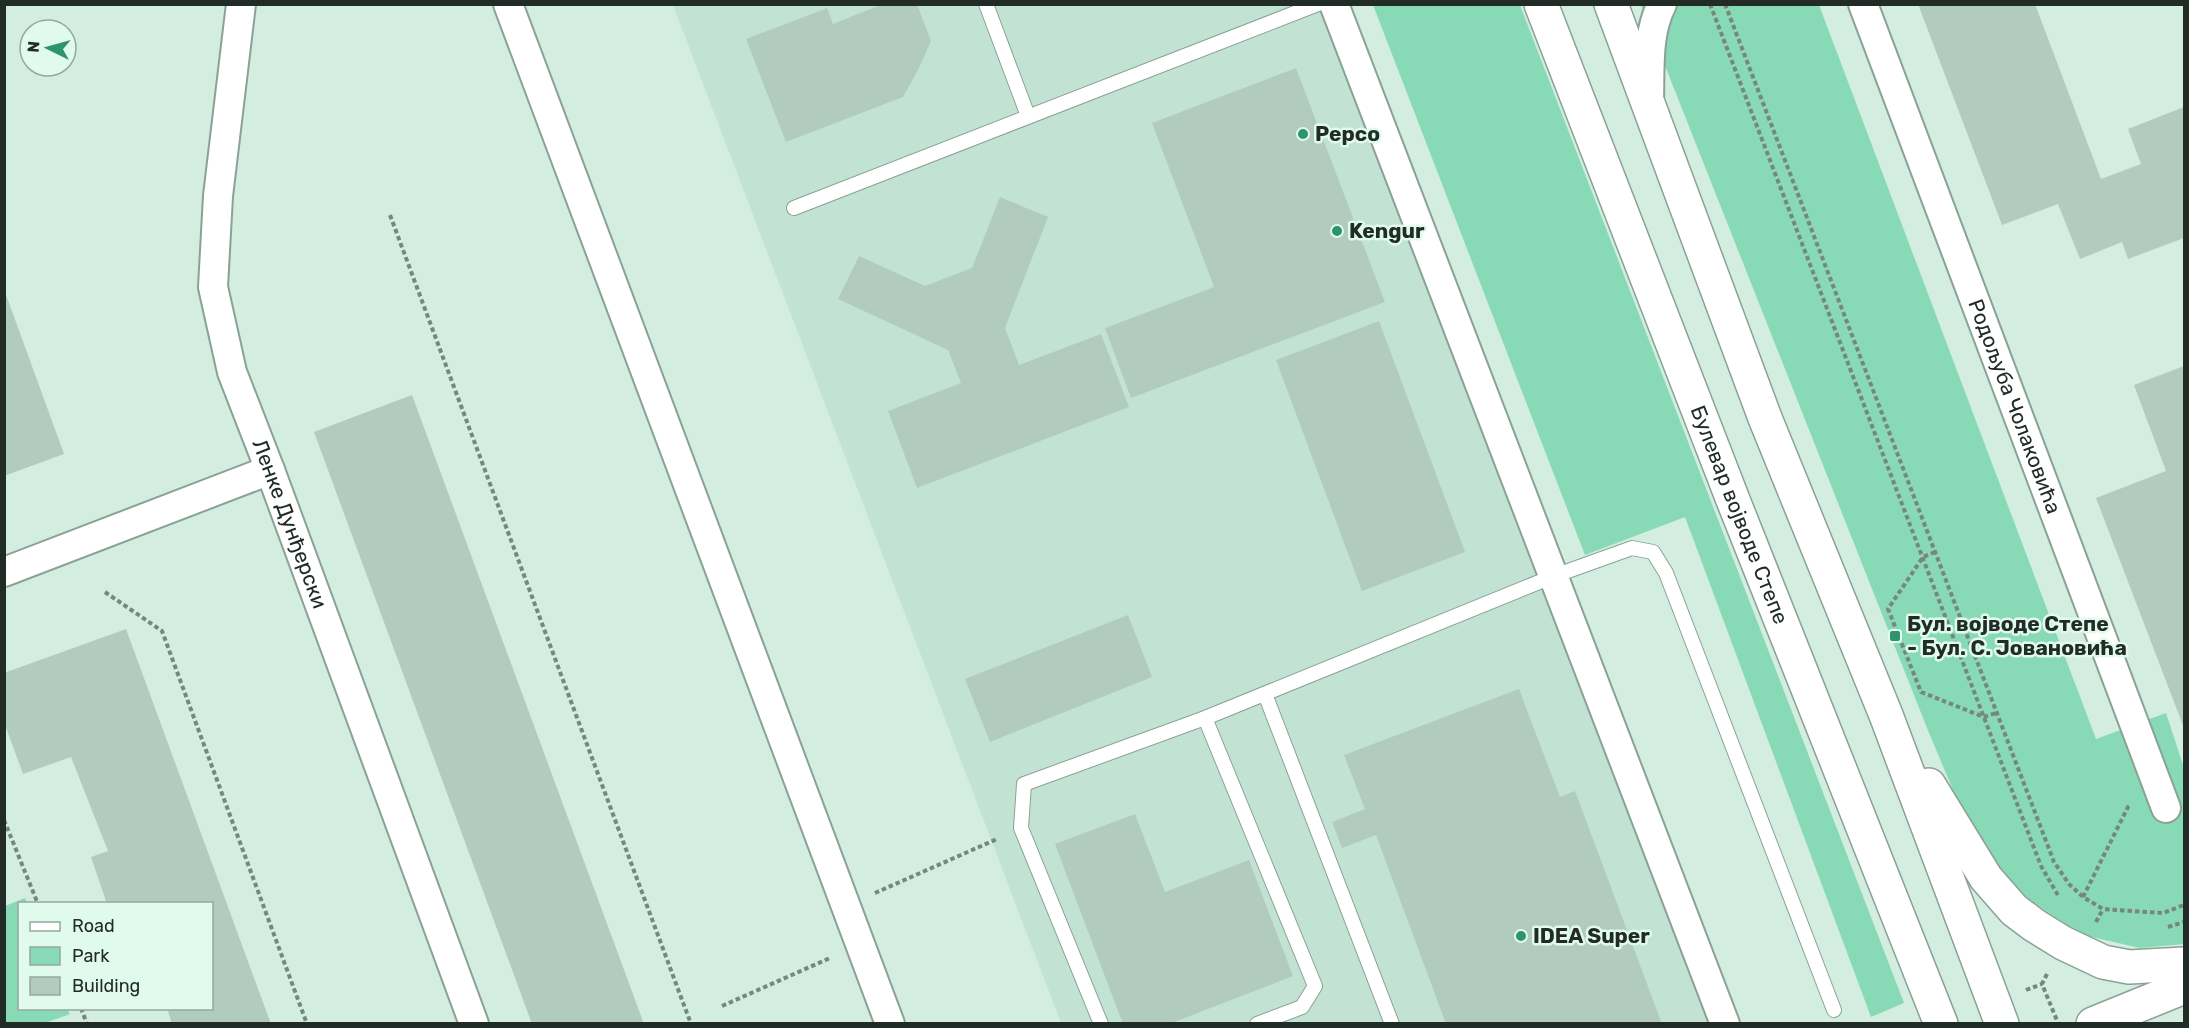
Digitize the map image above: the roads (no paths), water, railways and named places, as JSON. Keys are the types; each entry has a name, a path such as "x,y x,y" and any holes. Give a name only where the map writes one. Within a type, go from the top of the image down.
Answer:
{"main road":[{"name":"Булевар војводе Степе","path":"1541,4 1788,639 1941,1023"},
{"path":"1611,4 1765,418 1886,715 2002,1023"},
{"path":"1886,715 1986,878 2014,910 2063,944 2103,962 2129,967 2184,964"},
{"path":"2093,1023 2184,987"}],"street":[{"name":"Ленке Дунђерски","path":"241,4 218,196 213,287 232,372 474,1023"},
{"path":"508,4 890,1023"},
{"path":"1335,4 1725,1023"},
{"path":"1649,105 1651,53 1656,17 1662,4"},
{"name":"Родољуба Чолаковића","path":"1863,4 2162,796"},
{"path":"4,572 270,470"}],"lane":[{"path":"986,4 1028,116"},
{"path":"794,208 1318,4"},
{"path":"1101,1023 1021,828 1024,784 1266,694 1554,576 1632,548 1653,552 1666,573 1834,1010"},
{"path":"1266,694 1392,1023"},
{"path":"1205,717 1315,986 1302,1007 1257,1023"}],"place":[{"name":"Pepco","path":"1303,134"},
{"name":"Kengur","path":"1337,231"},
{"name":"Бул. војводе Степе - Бул. С. Јовановића","path":"1895,636"},
{"name":"IDEA Super","path":"1521,936"}]}
